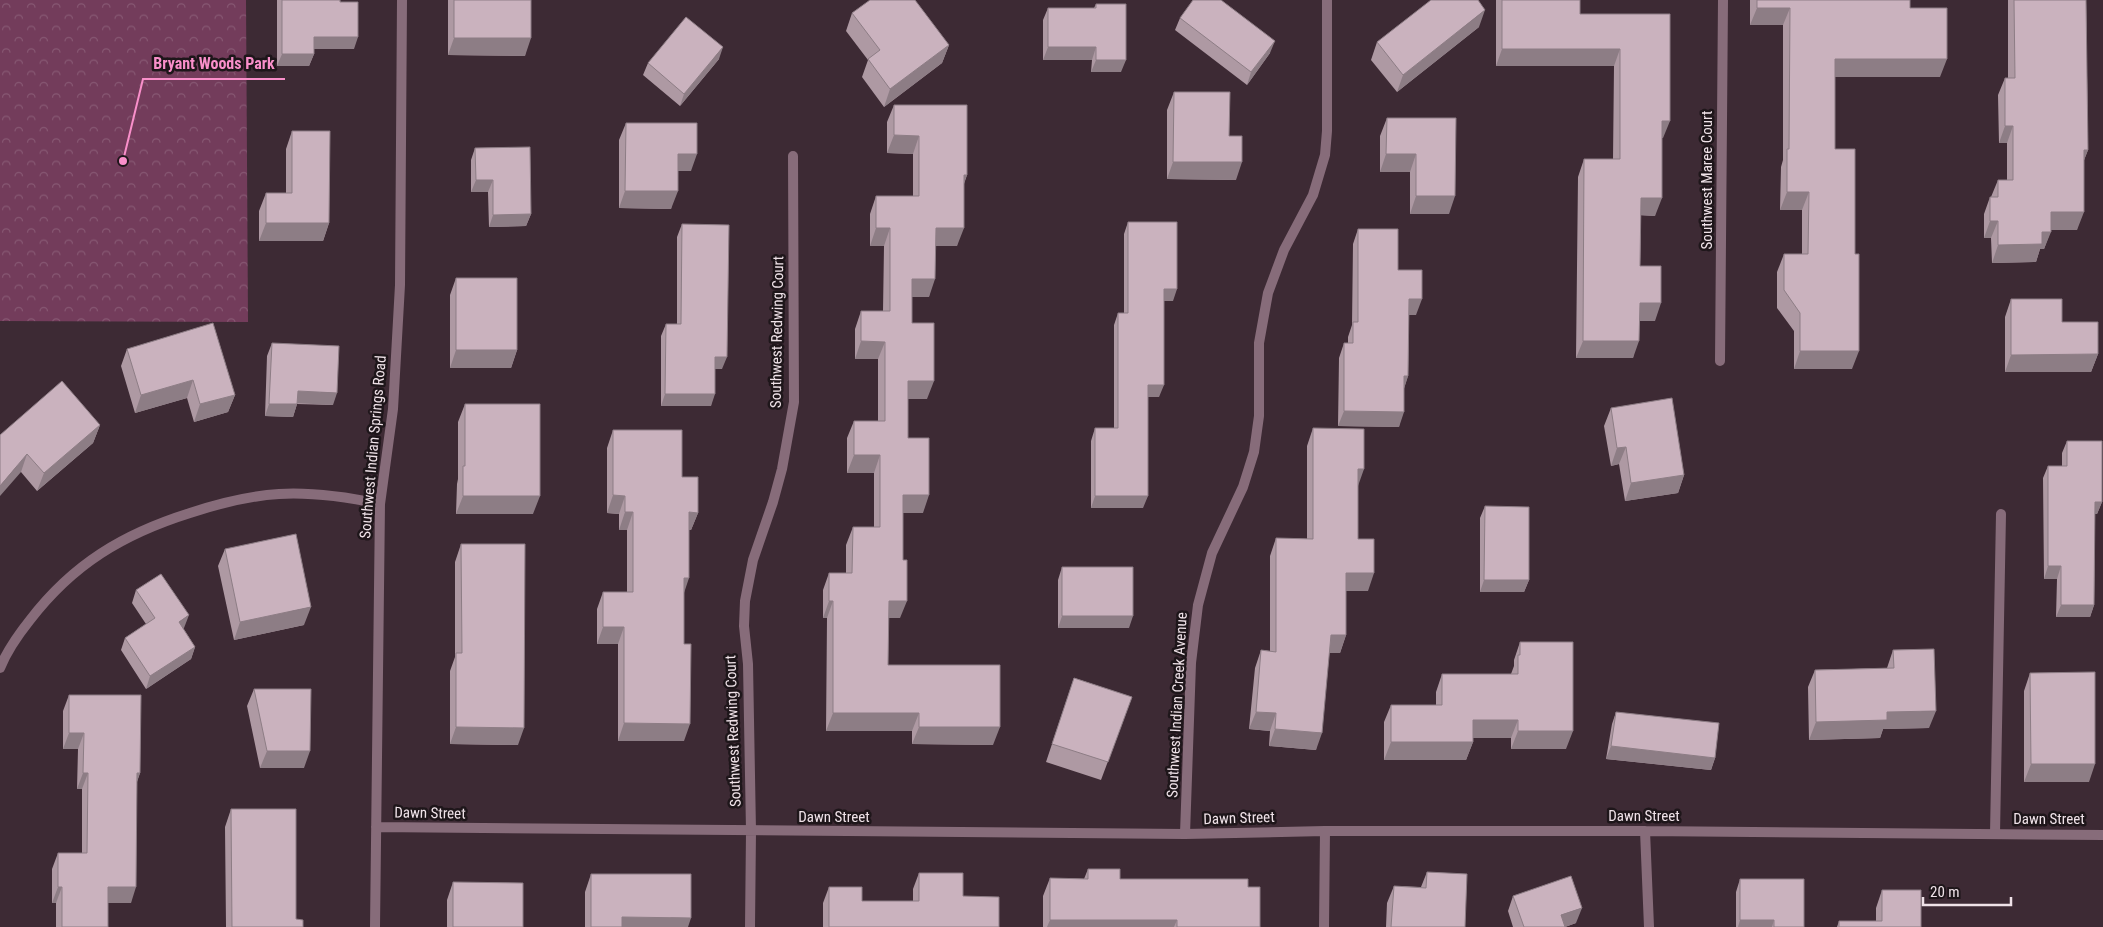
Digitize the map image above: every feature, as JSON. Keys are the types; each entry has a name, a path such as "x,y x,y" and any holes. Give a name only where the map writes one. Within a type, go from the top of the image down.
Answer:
{"street":[{"name":"Southwest Indian Springs Road","path":"375,927 380,504 393,409 400,285 402,0"},
{"name":"Southwest Indian Creek Avenue","path":"1185,834 1191,663 1198,604 1212,553 1243,487 1254,452 1259,416 1259,343 1268,293 1284,250 1313,195 1324,154 1327,130 1328,0"},
{"name":"Southwest Maree Court","path":"1720,361 1723,0"},
{"name":"Southwest Redwing Court","path":"750,927 751,832 748,664 744,626 753,560 782,469 794,402 793,156"},
{"path":"0,668 18,635 59,586 104,550 152,525 217,504 244,498 280,494 316,494 347,497 380,504"},
{"path":"1995,834 2001,514"},
{"name":"Dawn Street","path":"376,827 751,832 1185,834 1325,830 1645,830 2103,835"},
{"path":"1324,927 1325,830"},
{"path":"1645,830 1649,927"}],"green space":[{"path":"0,0 246,0 248,322 0,321"}],"building":[{"path":"282,0 340,0 340,2 358,2 358,37 314,37 314,54 282,54"},
{"path":"454,0 531,0 531,38 454,38"},
{"path":"870,0 915,0 949,45 890,89 868,59 880,50 852,13"},
{"path":"1193,0 1221,0 1275,41 1251,72 1180,18"},
{"path":"1431,0 1478,0 1485,10 1403,75 1377,42"},
{"path":"1502,0 1580,0 1580,14 1670,14 1670,121 1662,121 1662,198 1641,198 1640,266 1661,266 1661,303 1640,303 1639,341 1583,341 1584,159 1620,159 1620,49 1502,49"},
{"path":"1757,0 1910,0 1910,8 1947,8 1947,59 1835,59 1835,149 1855,149 1855,254 1859,254 1859,351 1800,351 1800,313 1784,290 1784,254 1808,254 1809,192 1787,192 1790,8 1757,8"},
{"path":"2014,0 2086,0 2088,150 2084,150 2084,212 2051,212 2051,232 2042,232 2042,244 1998,245 1998,221 1990,221 1990,197 1998,197 1998,180 2013,180 2013,126 2005,126 2005,78 2015,78"},
{"path":"1096,4 1126,4 1126,60 1096,60 1096,47 1048,47 1048,8 1096,8"},
{"path":"686,17 723,47 684,94 648,63"},
{"path":"1174,92 1230,92 1229,136 1242,136 1242,162 1173,162"},
{"path":"894,105 967,105 967,175 964,175 964,228 936,228 935,279 912,279 912,323 934,323 934,381 908,381 908,438 929,438 929,495 903,495 903,560 907,560 907,601 889,601 888,665 1000,665 1000,727 919,727 919,713 833,713 833,601 829,601 829,573 852,573 853,527 880,527 880,455 854,455 854,421 885,421 885,342 861,341 861,311 890,311 890,228 876,228 876,196 919,196 919,136 894,135"},
{"path":"1387,118 1456,118 1455,196 1416,196 1416,154 1386,154"},
{"path":"626,123 697,123 697,154 678,154 678,191 625,191"},
{"path":"292,131 330,131 329,223 266,223 266,193 292,193"},
{"path":"530,147 531,214 493,215 493,180 476,180 475,148"},
{"path":"1128,222 1177,222 1177,289 1164,289 1164,385 1148,385 1148,496 1095,496 1095,428 1118,428 1118,313 1128,313"},
{"path":"682,224 729,225 727,357 715,357 715,394 665,394 666,324 681,324"},
{"path":"1358,229 1398,229 1398,270 1422,270 1422,299 1409,299 1408,376 1404,376 1404,412 1344,411 1344,343 1353,343 1353,322 1358,322"},
{"path":"456,278 517,278 517,350 456,350"},
{"path":"2011,299 2062,299 2062,322 2098,322 2098,354 2011,355"},
{"path":"213,323 235,395 200,404 193,380 141,395 127,349"},
{"path":"272,343 339,346 337,393 298,391 297,404 269,404"},
{"path":"62,381 100,425 44,473 27,454 0,486 0,435"},
{"path":"1672,398 1684,475 1631,483 1626,447 1617,448 1611,408"},
{"path":"465,404 540,404 540,496 463,496"},
{"path":"1313,428 1364,429 1364,469 1358,469 1358,539 1374,539 1374,573 1346,573 1346,635 1331,635 1322,733 1275,729 1276,713 1256,712 1261,650 1276,652 1276,538 1313,539"},
{"path":"613,430 682,430 682,477 698,477 698,513 689,512 689,578 684,578 684,644 691,644 690,724 624,723 624,627 603,627 603,592 633,592 633,512 625,512 625,496 613,495"},
{"path":"2067,441 2102,441 2102,502 2095,502 2094,605 2061,605 2061,566 2048,566 2048,466 2067,466"},
{"path":"1485,506 1529,507 1529,580 1484,580"},
{"path":"296,534 311,607 240,622 225,549"},
{"path":"461,544 525,544 524,728 456,727 456,653 462,653"},
{"path":"1062,567 1133,567 1133,616 1062,616"},
{"path":"161,574 189,615 179,622 195,647 150,676 125,638 155,618 136,590"},
{"path":"1520,642 1573,642 1573,731 1518,731 1518,720 1473,720 1473,742 1391,742 1391,705 1442,705 1442,674 1518,674"},
{"path":"1934,649 1936,711 1887,712 1887,720 1816,722 1815,670 1894,668 1893,650"},
{"path":"2095,672 2095,764 2031,764 2030,673"},
{"path":"1074,678 1132,697 1108,762 1052,744"},
{"path":"254,689 311,689 310,751 267,751"},
{"path":"69,695 141,695 140,773 137,773 136,887 108,887 108,927 62,927 62,887 58,887 58,853 87,853 88,773 83,773 84,733 69,733"},
{"path":"1616,712 1719,723 1715,758 1611,746"},
{"path":"231,809 296,809 296,919 303,920 303,927 232,927"},
{"path":"1088,869 1120,869 1120,879 1248,879 1248,887 1260,887 1260,927 1177,927 1177,920 1050,920 1050,878 1088,879"},
{"path":"1427,872 1467,874 1465,927 1391,927 1394,886 1426,888"},
{"path":"919,873 963,873 963,896 999,897 999,927 829,927 829,887 862,887 862,901 919,901"},
{"path":"591,874 691,874 691,918 622,917 622,927 591,927"},
{"path":"1571,876 1582,908 1561,915 1565,927 1524,927 1513,896"},
{"path":"1740,879 1804,879 1804,927 1774,927 1774,920 1740,920"},
{"path":"453,882 523,883 523,927 453,927"},
{"path":"1882,890 1921,890 1921,927 1839,927 1839,921 1882,921"}],"place":[{"name":"Bryant Woods Park","path":"123,161"}]}
